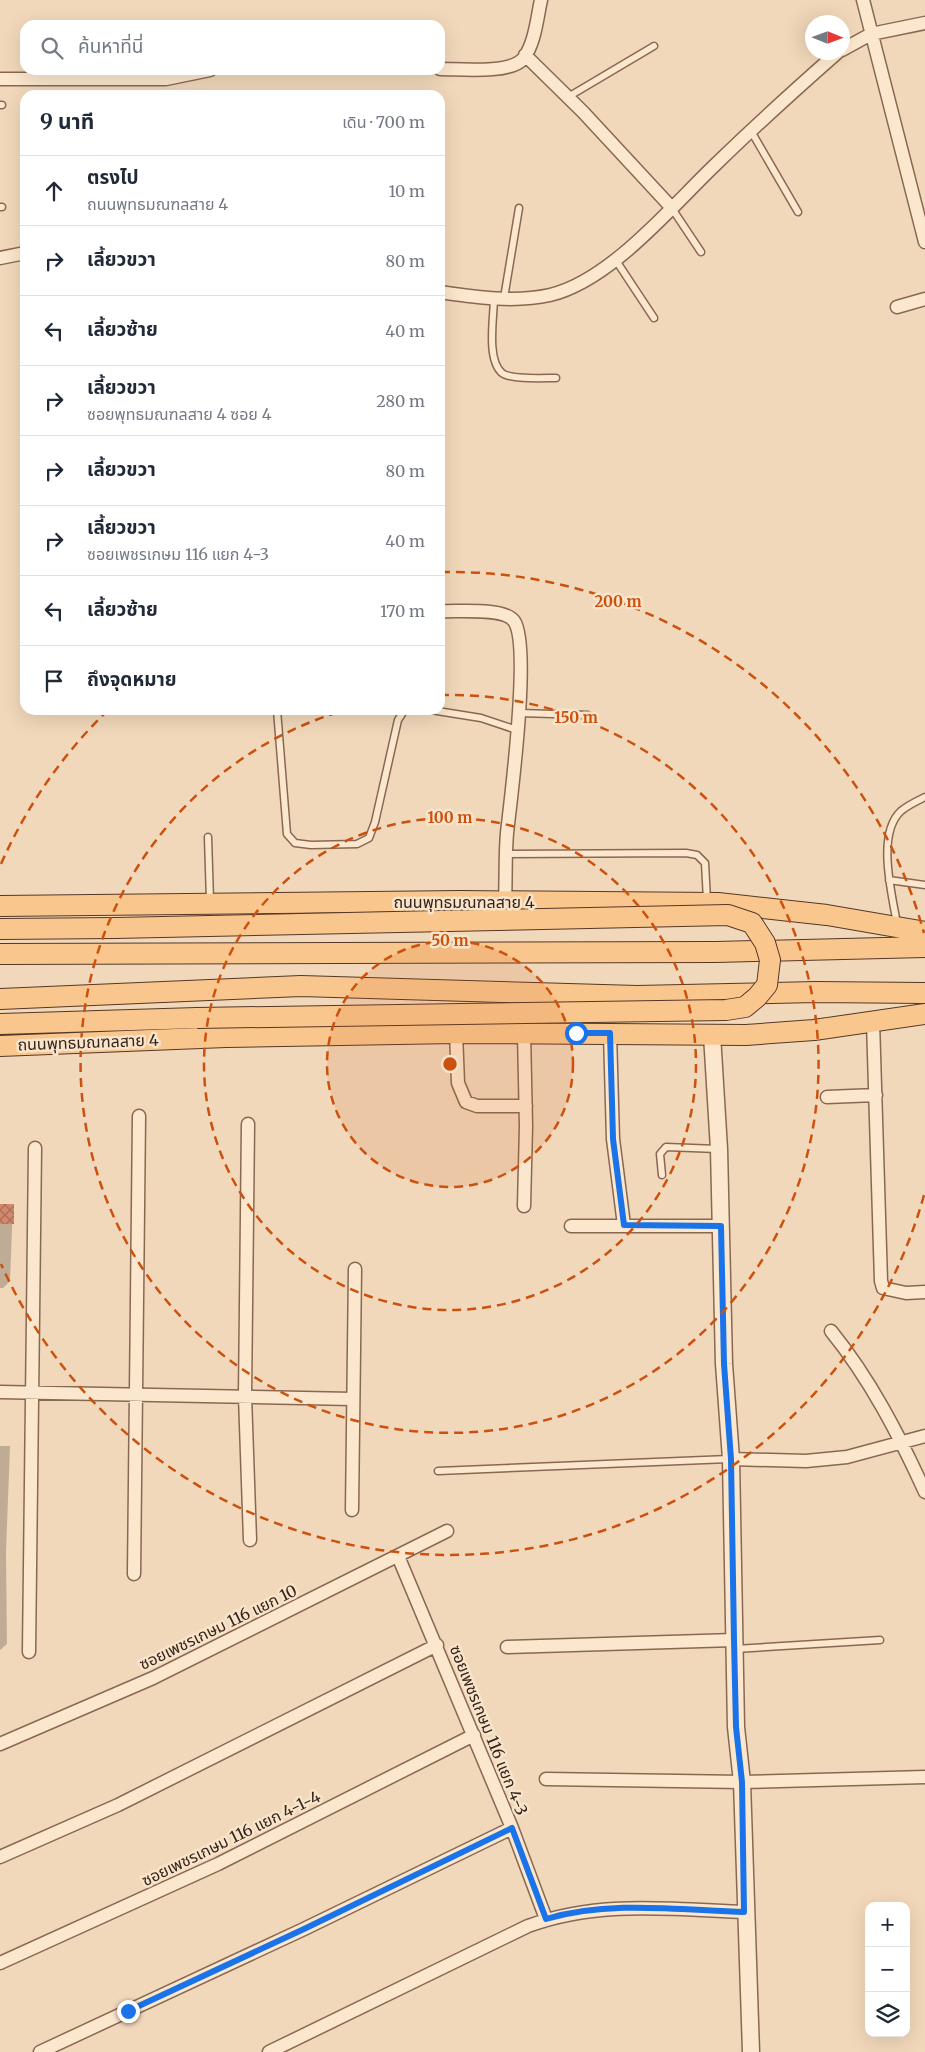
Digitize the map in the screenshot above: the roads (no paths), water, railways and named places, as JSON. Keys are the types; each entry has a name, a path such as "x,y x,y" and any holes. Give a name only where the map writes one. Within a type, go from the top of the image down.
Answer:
{"main road":[{"name":"ถนนพุทธมณฑลสาย 4","path":"0,906 505,902 707,903 827,915 925,932"},
{"path":"0,929 728,915 752,923 765,943 770,960 767,985 757,997 745,1007 726,1010 197,1018 0,1024"},
{"path":"0,954 716,952 925,947"},
{"path":"0,999 301,986 637,996 814,992 925,993"},
{"name":"ถนนพุทธมณฑลสาย 4","path":"0,1046 226,1037 456,1033 712,1035 814,1030 925,1014"}],"street":[{"path":"445,69 494,68 513,65 522,60 530,46 541,0"},
{"path":"863,0 925,242"},
{"path":"850,46 871,34 925,23"},
{"path":"525,55 671,207"},
{"path":"445,292 499,297 550,295 582,282 616,259 829,60"},
{"path":"0,79 166,78 182,75"},
{"path":"0,258 20,254"},
{"path":"897,307 925,299"},
{"path":"445,612 502,613 513,620 520,634 519,713 506,854 505,902"},
{"path":"873,1022 881,1281 883,1288 894,1292 925,1292"},
{"path":"456,1033 458,1082 466,1102 477,1106 526,1106"},
{"path":"524,1033 526,1106 524,1206"},
{"path":"610,1033 613,1139 624,1225"},
{"path":"712,1035 719,1149 724,1364 731,1459 736,1727 742,1782 744,1912 751,2052"},
{"path":"827,1097 876,1095"},
{"path":"134,1574 139,1116"},
{"path":"248,1124 245,1396 250,1540"},
{"path":"29,1652 34,1148"},
{"path":"571,1226 721,1226"},
{"path":"352,1510 355,1269"},
{"path":"831,1331 852,1356 901,1441 925,1492"},
{"path":"0,1392 352,1399"},
{"path":"731,1459 806,1461 847,1457 880,1450 901,1441 925,1436"},
{"name":"ซอยเพชรเกษม 116 แยก 10","path":"0,1744 153,1678 447,1531"},
{"name":"ซอยเพชรเกษม 116 แยก 4-3","path":"398,1556 437,1645 512,1828 546,1919"},
{"path":"507,1647 734,1644"},
{"path":"0,1857 118,1805 437,1645"},
{"name":"ซอยเพชรเกษม 116 แยก 4-1-4","path":"0,1963 218,1864 474,1736"},
{"path":"546,1779 742,1782 925,1777"},
{"path":"40,2052 304,1929 512,1828"},
{"path":"269,2052 519,1930 546,1919 564,1914 604,1909 651,1908 744,1912"}],"lane":[{"path":"568,98 654,46"},
{"path":"751,131 798,212"},
{"path":"671,207 701,252"},
{"path":"519,208 499,297 492,348 494,361 502,374 514,377 556,378"},
{"path":"616,259 654,318"},
{"path":"445,712 481,718 517,730"},
{"path":"519,713 588,715"},
{"path":"277,715 287,834 295,842 311,846 357,844 368,838 375,822 398,720 401,715"},
{"path":"897,926 886,853 890,831 900,812 925,796"},
{"path":"208,837 210,904"},
{"path":"506,854 686,853 697,855 705,863 707,903"},
{"path":"889,880 925,885"},
{"path":"662,1175 660,1154 666,1147 719,1149"},
{"path":"438,1471 731,1459"},
{"path":"734,1644 880,1640"}]}
